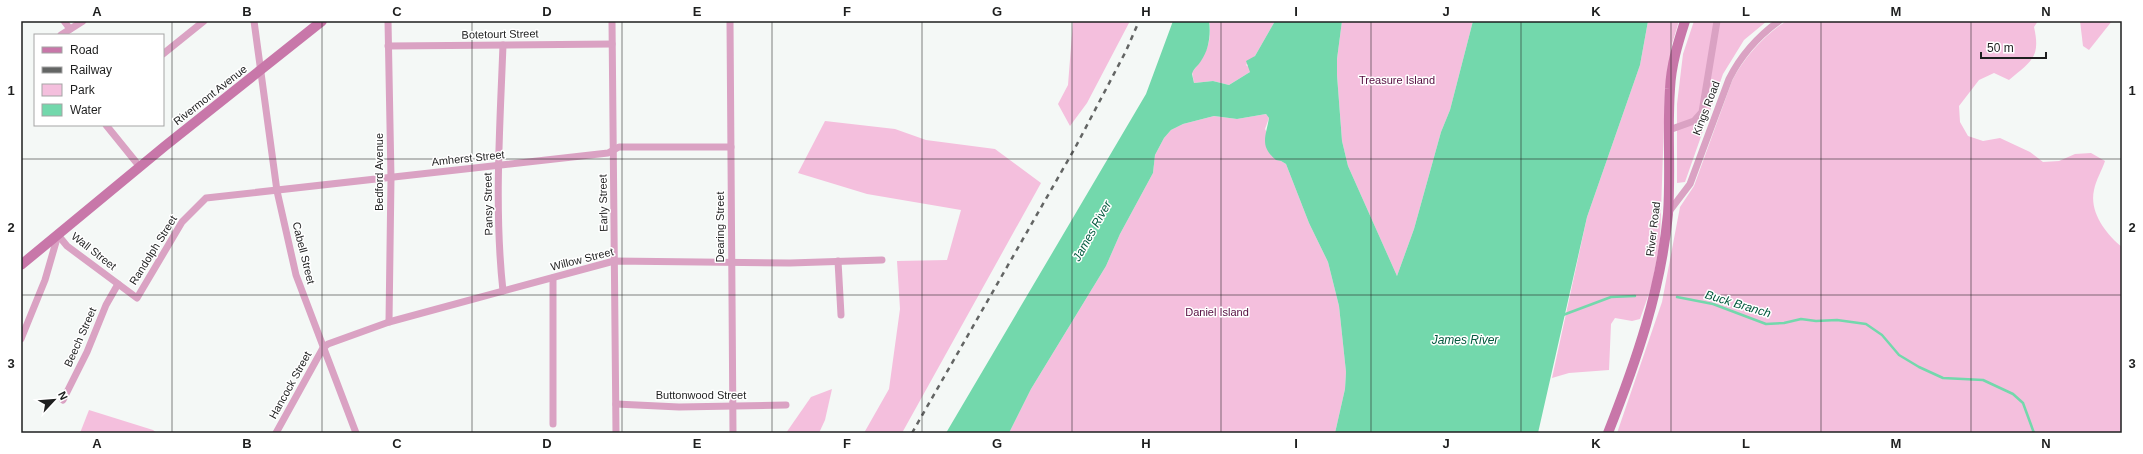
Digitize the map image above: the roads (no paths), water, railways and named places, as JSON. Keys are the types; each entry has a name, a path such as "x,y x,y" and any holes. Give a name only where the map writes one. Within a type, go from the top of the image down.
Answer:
{"street":[{"path":"64,21 70,29"},
{"path":"62,34 83,21"},
{"path":"164,53 204,21"},
{"name":"Cabell Street","path":"254,21 277,191 296,275 356,433"},
{"name":"Rivermont Avenue","path":"21,265 322,21"},
{"name":"Bedford Avenue","path":"388,21 390,178 389,322"},
{"name":"Early Street","path":"612,21 616,433"},
{"name":"Dearing Street","path":"730,21 733,433"},
{"name":"River Road","path":"1608,433 1650,312 1664,247 1668,214 1669,130 1672,68 1676,48 1685,21"},
{"path":"1669,130 1694,121 1702,112 1717,21"},
{"name":"Kings Road","path":"1668,214 1677,204 1690,184 1726,86 1736,65 1755,41 1779,21"},
{"name":"Botetourt Street","path":"388,46 612,44"},
{"name":"Pansy Street","path":"502,291 500,267 498,166 503,45"},
{"path":"107,126 140,167"},
{"name":"Amherst Street","path":"206,198 608,153 619,147 731,147"},
{"name":"Randolph Street","path":"137,298 182,222 206,198"},
{"path":"21,339 45,280 58,235"},
{"name":"Wall Street","path":"58,235 67,246 137,298"},
{"name":"Willow Street","path":"323,348 328,344 389,322 614,261 731,262 882,260"},
{"path":"838,261 841,315"},
{"path":"553,278 553,424"},
{"name":"Beech Street","path":"63,400 87,352 106,305 118,284"},
{"name":"Hancock Street","path":"276,433 323,348"},
{"name":"Buttonwood Street","path":"616,404 679,407 786,405"}],"water":[{"name":"James River","path":"1173,21 1209,21 1210,31 1208,47 1204,57 1194,69 1192,74 1194,83 1213,81 1229,85 1250,72 1246,61 1255,56 1275,21 1342,21 1337,59 1337,75 1342,141 1348,166 1397,276 1414,229 1441,132 1450,110 1473,21 1648,21 1640,65 1587,217 1538,433 1335,433 1345,389 1346,372 1339,306 1328,262 1309,223 1286,164 1276,160 1267,150 1265,136 1269,118 1266,114 1237,119 1214,116 1183,124 1171,130 1164,138 1155,155 1153,173 1120,234 1106,266 1031,389 1009,433 946,433 1146,94"}],"waterway":[{"name":"Buck Branch","path":"1563,315 1611,297 1635,296"},
{"name":"Buck Branch","path":"1677,297 1713,304 1766,324 1784,323 1801,319 1816,321 1837,320 1866,324 1882,335 1899,355 1919,367 1943,378 1983,380 2013,394 2023,403 2034,433"}],"railway":[{"path":"912,433 1075,148 1126,51 1139,21"}],"park label":[{"name":"Treasure Island","path":"1397,80"},
{"name":"Daniel Island","path":"1217,312"}]}
